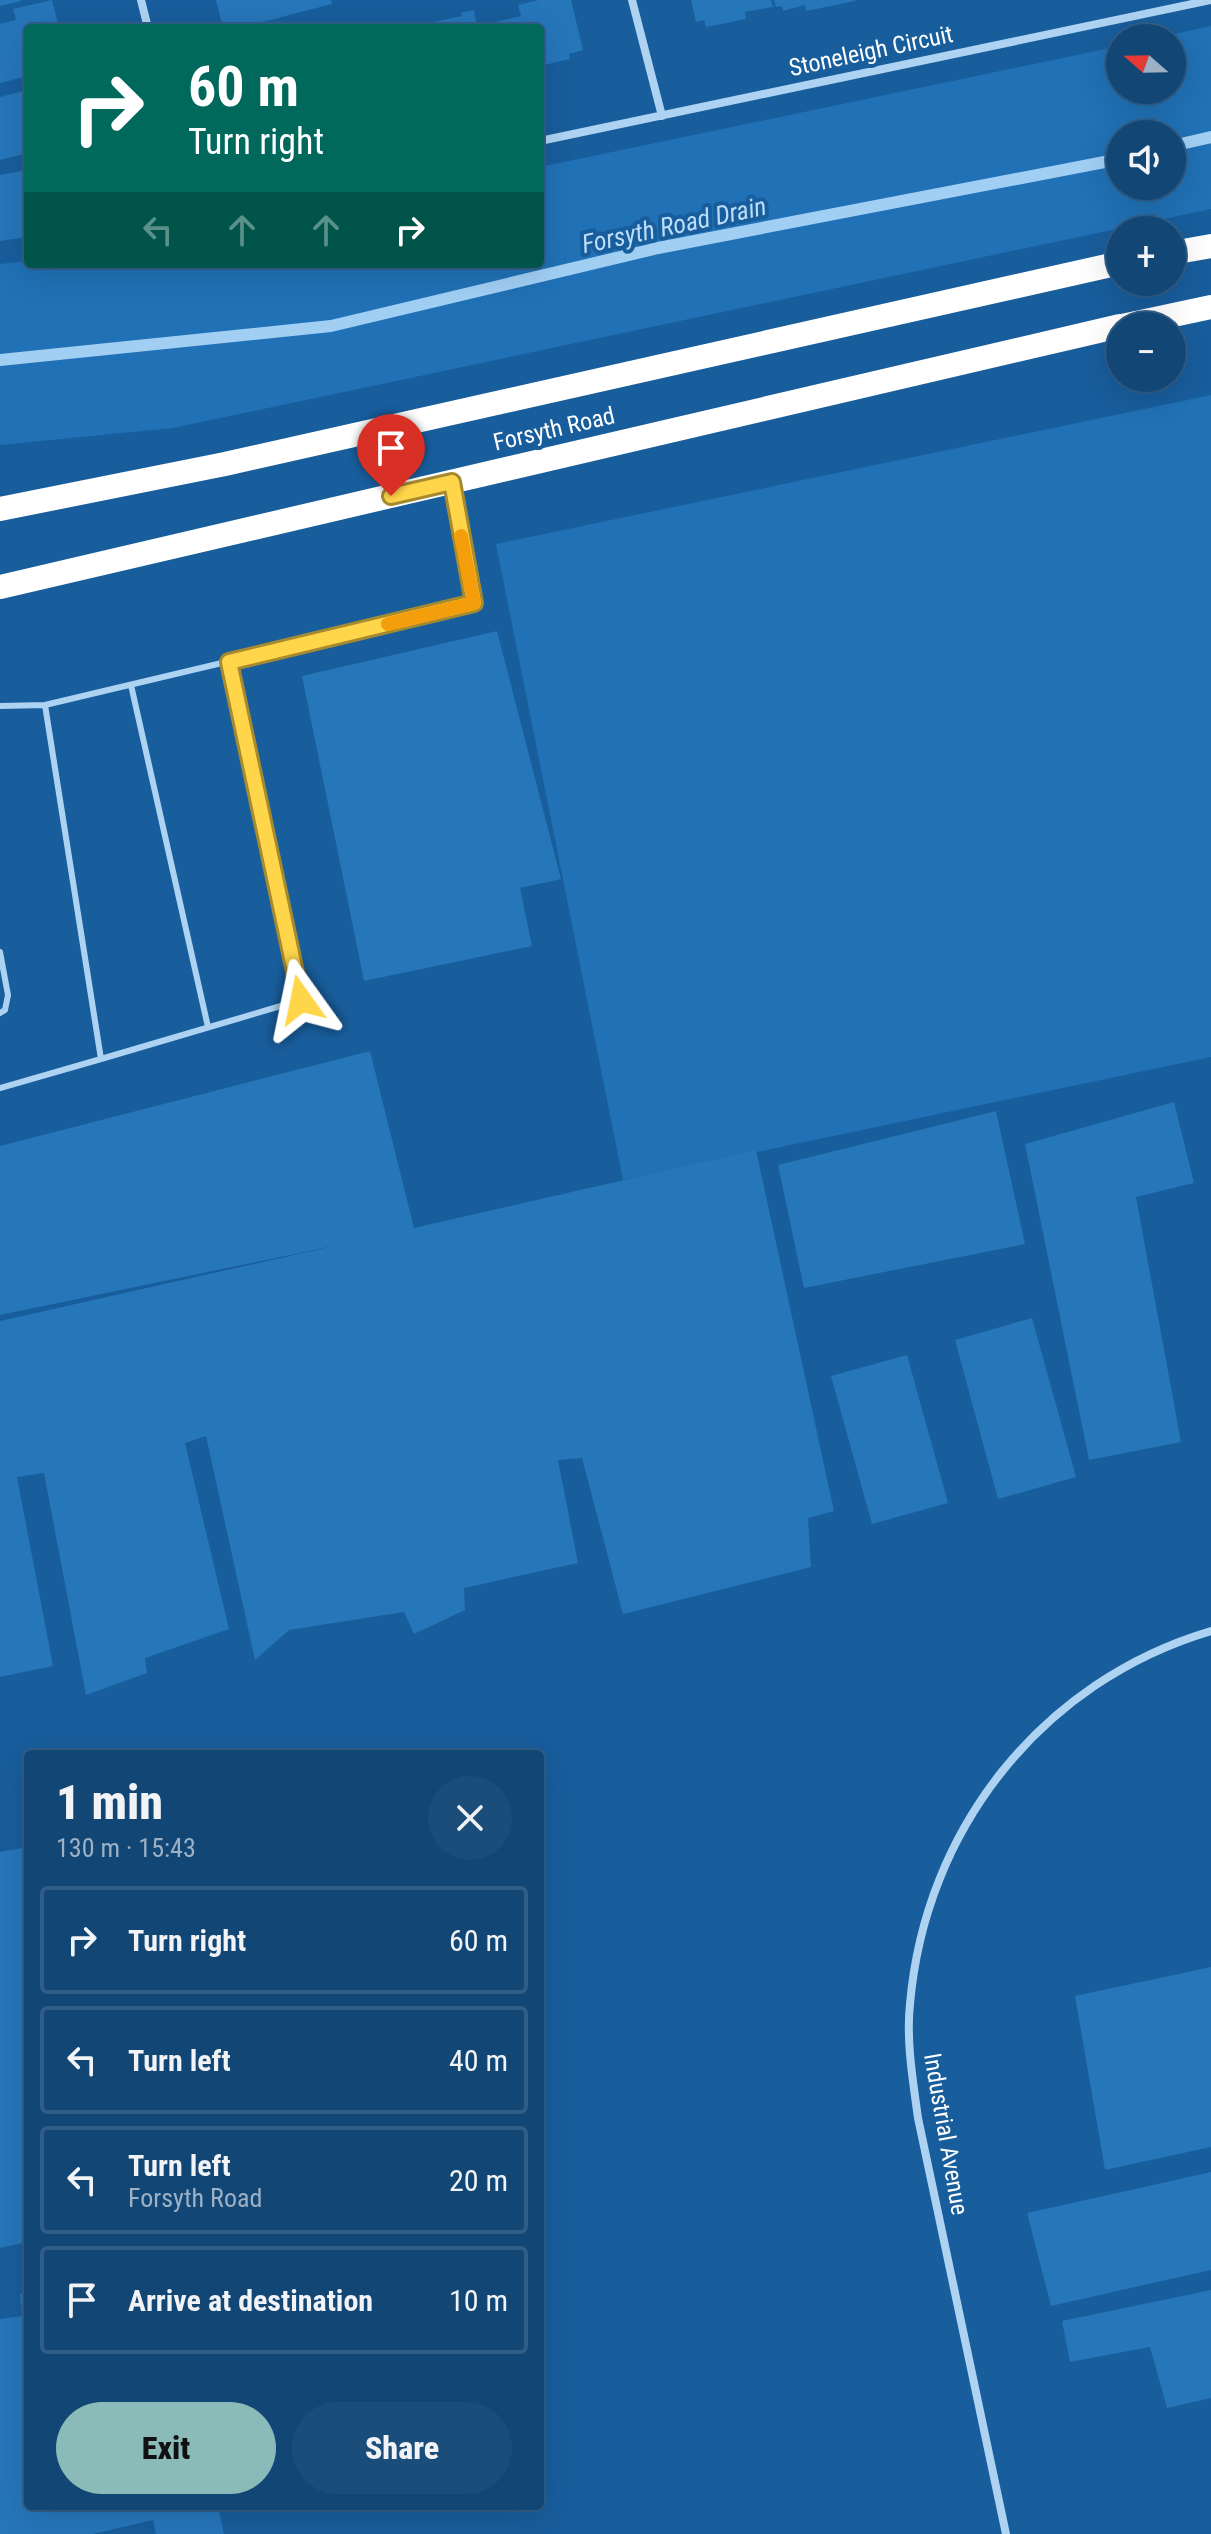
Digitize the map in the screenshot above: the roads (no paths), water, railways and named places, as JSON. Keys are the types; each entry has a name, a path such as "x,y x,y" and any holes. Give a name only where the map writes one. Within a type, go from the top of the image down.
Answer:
{"highway":[{"path":"1186,250 1211,246"},
{"name":"Forsyth Road","path":"0,509 240,461 1106,266"},
{"name":"Forsyth Road","path":"1186,312 1211,307"},
{"name":"Forsyth Road","path":"0,587 1106,329"}],"street":[{"path":"141,0 147,24"},
{"path":"632,0 662,116"},
{"name":"Stoneleigh Circuit","path":"544,140 1211,0"},
{"name":"Industrial Avenue","path":"1006,2534 918,2118 911,2068 909,2005 919,1939 934,1890 958,1835 987,1791 1040,1728 1080,1694 1128,1665 1211,1631"}],"lane":[{"path":"0,706 45,705 474,603 452,482"},
{"path":"0,1088 301,1000 229,662"},
{"path":"131,685 208,1027"},
{"path":"45,705 101,1059"},
{"path":"0,952 8,995 5,1010 0,1013"}],"waterway":[{"name":"Forsyth Road Drain","path":"1186,143 1211,137"},
{"name":"Forsyth Road Drain","path":"0,360 331,326 658,248 1106,162"}]}
